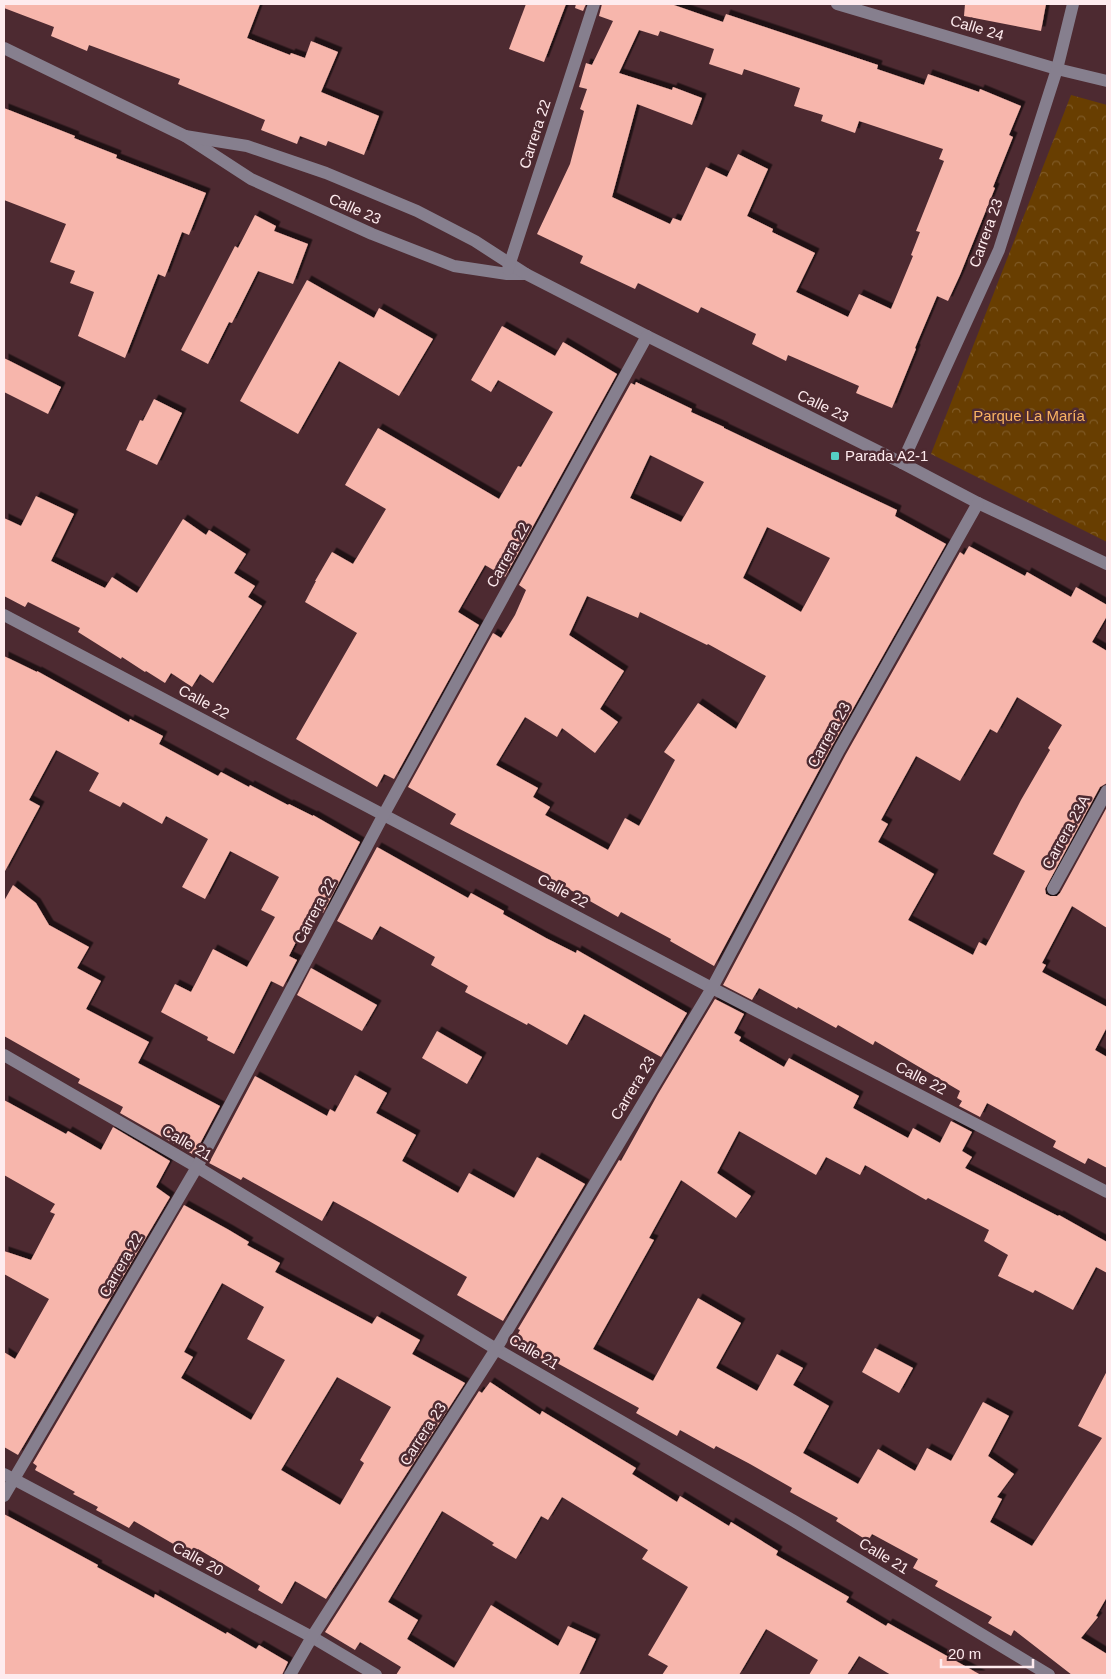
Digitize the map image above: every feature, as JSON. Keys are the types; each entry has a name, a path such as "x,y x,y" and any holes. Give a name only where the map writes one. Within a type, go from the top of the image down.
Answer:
{"street":[{"name":"Carrera 22","path":"508,269 594,4"},
{"name":"Calle 24","path":"838,4 1107,82"},
{"name":"Carrera 23","path":"902,463 999,250 1057,69 1073,4"},
{"name":"Calle 23","path":"4,48 185,136 251,179 372,234 454,266 508,269 526,274 978,503 1107,564"},
{"name":"Calle 23","path":"185,136 247,146 326,172 417,211 475,241 508,269"},
{"name":"Carrera 22","path":"4,1496 9,1476 197,1167 384,814 647,336"},
{"name":"Carrera 23","path":"290,1675 312,1637 496,1349 712,988 839,750 978,503"},
{"name":"Calle 22","path":"4,615 712,988 1107,1192"},
{"name":"Carrera 23A","path":"1053,889 1107,791"},
{"name":"Calle 21","path":"4,1055 197,1167 496,1349 794,1521 1049,1675"},
{"name":"Calle 20","path":"9,1476 312,1637 376,1675"}],"green space":[{"name":"Parque La María","path":"1071,95 1107,105 1107,542 931,454"}],"building":[{"path":"4,4 260,4 247,38 290,55 291,53 305,58 311,41 338,52 321,92 379,116 364,155 328,141 326,146 300,136 297,144 261,130 265,120 178,84 180,79 89,45 87,51 51,36 54,27 4,8"},
{"path":"526,4 566,4 544,62 509,49"},
{"path":"576,4 586,4 583,11 575,8"},
{"path":"602,4 671,4 723,22 726,14 878,65 877,69 924,85 928,74 979,92 980,89 1021,106 1009,135 1013,137 993,187 995,188 960,275 948,301 937,296 892,408 856,393 859,386 788,355 786,361 752,344 756,334 701,307 698,313 638,283 635,289 580,263 583,256 537,234 570,164 584,111 580,109 587,89 579,87 586,63 592,65 613,21 599,16","holes":["639,30 658,36 660,31 714,49 709,64 742,75 744,69 800,88 794,106 823,115 821,121 855,133 859,121 943,149 939,159 944,161 916,231 920,232 911,255 913,256 891,309 859,294 848,317 796,292 815,253 772,232 773,229 747,216 768,169 738,154 727,177 706,167 681,221 673,218 670,224 612,197 637,104 692,125 702,98 673,87 672,90 619,73"]},
{"path":"965,4 1046,4 1041,31 964,16"},
{"path":"4,108 75,136 74,138 117,155 116,158 206,193 189,235 182,232 165,277 158,274 125,358 78,336 94,292 70,283 75,271 50,262 66,224 4,200"},
{"path":"255,215 276,226 274,231 308,244 293,284 258,271 232,323 229,322 208,364 181,350 235,246 238,248"},
{"path":"307,280 374,318 379,308 433,339 399,396 339,361 298,434 240,401"},
{"path":"502,326 555,356 563,342 617,374 505,577 485,565 458,612 479,625 394,779 384,774 377,787 296,739 357,633 305,602 332,552 353,564 386,509 345,485 378,428 499,499 518,466 521,467 553,412 498,380 491,392 471,380"},
{"path":"4,358 61,387 48,414 4,392"},
{"path":"636,382 692,409 691,412 897,510 895,516 946,544 832,746 714,966 670,941 671,939 621,912 618,917 544,875 545,873 450,824 456,814 408,787 493,633 501,638 515,615 526,590 519,585 631,383 635,385","holes":["650,455 704,482 681,522 630,498","767,527 830,558 801,612 743,578","587,596 638,618 640,612 708,644 766,676 736,729 698,703 664,752 675,760 639,826 625,818 608,850 545,815 550,807 533,797 538,788 496,765 525,717 557,737 562,728 595,753 618,722 600,709 624,671 569,635"]},
{"path":"154,399 182,413 157,465 126,450 140,420 143,421"},
{"path":"36,496 74,514 51,561 105,588 112,577 137,593 183,519 206,535 209,530 246,554 234,573 255,586 248,597 262,606 213,683 200,674 192,687 171,673 165,683 122,657 121,659 78,632 80,628 28,602 25,607 4,596 4,518 21,526"},
{"path":"969,546 1025,576 1027,572 1071,597 1076,587 1107,605 1107,616 1092,642 1107,651 1107,783 1100,787 1045,889 1046,894 1050,896 1057,896 1060,893 1107,807 1107,928 1072,906 1042,963 1046,965 1042,972 1107,1007 1107,1027 1095,1050 1107,1057 1107,1168 1088,1158 1085,1164 1053,1147 1056,1141 987,1103 980,1117 959,1106 962,1101 957,1098 960,1091 875,1041 873,1045 838,1025 836,1028 759,988 752,1000 723,985 846,754 960,552 964,555","holes":["1017,697 1062,725 993,854 1025,871 986,946 979,942 973,955 908,920 934,874 878,842 888,824 881,820 916,756 960,781 990,729 997,733"]},
{"path":"4,656 37,671 129,722 130,719 163,736 159,744 218,776 221,772 249,787 250,785 288,805 313,815 360,842 323,913 313,908 289,956 297,960 283,987 271,981 234,1054 207,1040 208,1037 161,1012 175,984 191,992 213,949 247,967 275,917 261,910 279,877 230,851 205,899 182,887 208,839 166,816 162,824 123,802 120,807 89,791 99,773 56,750 29,800 40,806 4,873"},
{"path":"377,847 468,898 471,893 504,911 503,914 546,938 576,953 577,950 687,1013 661,1057 584,1014 567,1045 528,1023 527,1025 465,992 468,986 431,965 435,957 380,926 372,940 337,921"},
{"path":"13,885 36,903 49,925 89,947 77,968 101,981 86,1009 149,1042 138,1063 220,1106 194,1155 120,1113 123,1107 78,1083 80,1079 4,1036 4,901"},
{"path":"311,968 377,1005 362,1031 297,995"},
{"path":"715,999 744,1014 734,1033 741,1037 739,1041 784,1067 789,1058 859,1096 853,1108 908,1138 913,1128 940,1143 951,1121 972,1132 962,1151 972,1157 965,1168 1059,1215 1107,1242 1107,1273 1096,1267 1073,1310 1035,1290 1033,1293 998,1276 1008,1255 984,1241 989,1230 928,1198 926,1200 865,1165 860,1175 826,1157 816,1175 739,1131 717,1173 751,1196 736,1218 681,1180 649,1238 654,1240 593,1349 653,1381 698,1298 741,1323 716,1368 757,1391 777,1354 803,1368 793,1385 829,1406 803,1453 858,1484 878,1449 915,1471 927,1448 951,1461 983,1402 1009,1416 988,1456 1014,1474 997,1497 1002,1499 990,1522 1032,1546 1102,1438 1078,1426 1107,1371 1107,1597 1096,1616 1098,1617 1081,1638 1107,1654 1107,1675 1072,1675 1014,1630 1011,1636 988,1623 992,1617 935,1586 938,1581 913,1568 918,1559 872,1534 868,1541 836,1521 838,1518 790,1492 792,1488 750,1464 716,1446 714,1449 680,1430 677,1436 636,1413 639,1408 557,1363 555,1366 513,1343 520,1330 518,1329 619,1160 621,1161 658,1094"},
{"path":"437,1031 482,1057 467,1084 422,1058"},
{"path":"355,1075 387,1093 376,1113 416,1135 402,1161 458,1193 469,1173 514,1198 537,1157 585,1184 503,1321 457,1295 467,1277 333,1201 322,1221 243,1177 241,1180 209,1163 255,1076 327,1116 330,1109 335,1112"},
{"path":"4,1100 66,1134 68,1131 101,1150 113,1127 170,1161 156,1187 170,1197 18,1455 4,1447 4,1352 15,1359 49,1299 4,1274 4,1251 31,1260 55,1214 50,1212 55,1204 4,1175"},
{"path":"184,1205 249,1242 247,1245 280,1263 275,1272 372,1324 377,1316 420,1340 412,1354 465,1383 326,1599 295,1581 282,1604 258,1590 260,1586 198,1549 194,1556 134,1521 129,1528 96,1510 98,1507 35,1470 37,1466 33,1463","holes":["222,1283 264,1307 247,1339 285,1360 251,1420 181,1378 193,1357 184,1352","337,1377 391,1407 360,1460 364,1463 340,1505 281,1470"]},
{"path":"875,1348 913,1368 899,1393 862,1372"},
{"path":"490,1382 540,1415 542,1411 636,1468 632,1474 677,1502 680,1496 729,1526 731,1522 778,1551 776,1555 849,1597 846,1602 886,1626 888,1623 981,1675 891,1675 859,1656 847,1675 809,1675 818,1660 766,1629 739,1675 662,1675 668,1666 648,1655 688,1587 642,1559 648,1550 562,1497 548,1520 541,1516 516,1559 442,1511 388,1602 418,1620 407,1639 454,1668 491,1605 558,1646 568,1626 596,1639 579,1675 396,1675 401,1667 360,1642 355,1650 325,1632 479,1391 482,1393"},
{"path":"4,1514 154,1598 155,1594 256,1649 259,1645 288,1662 282,1675 4,1675"}],"place":[{"name":"Parada A2-1","path":"835,456"}]}
